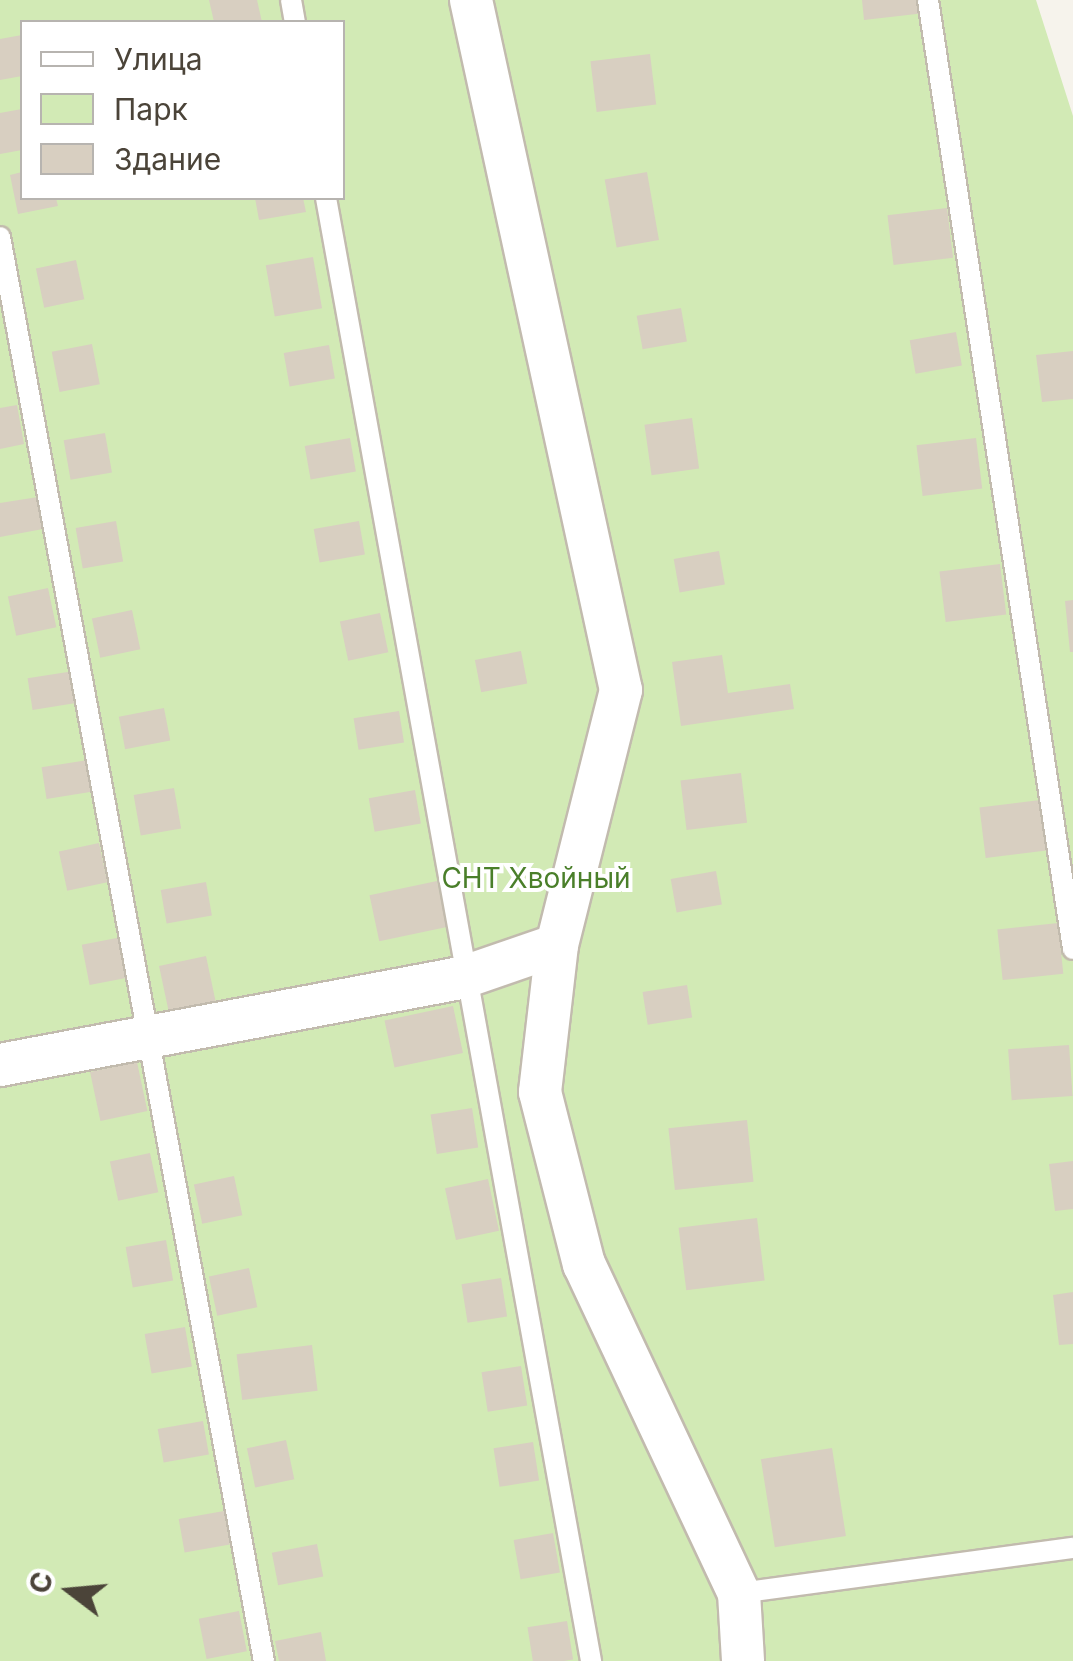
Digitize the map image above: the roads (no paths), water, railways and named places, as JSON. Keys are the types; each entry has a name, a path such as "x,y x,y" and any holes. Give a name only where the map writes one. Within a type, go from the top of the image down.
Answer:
{"street":[{"path":"471,0 621,690 557,945 540,1092 584,1264 739,1593 743,1661"},
{"path":"0,1065 464,977 557,945"}],"lane":[{"path":"928,0 1073,949"},
{"path":"326,200 464,977 591,1661"},
{"path":"0,237 154,1038 264,1661"},
{"path":"739,1593 1073,1548"}],"park label":[{"name":"СНТ Хвойный","path":"536,878"}]}
